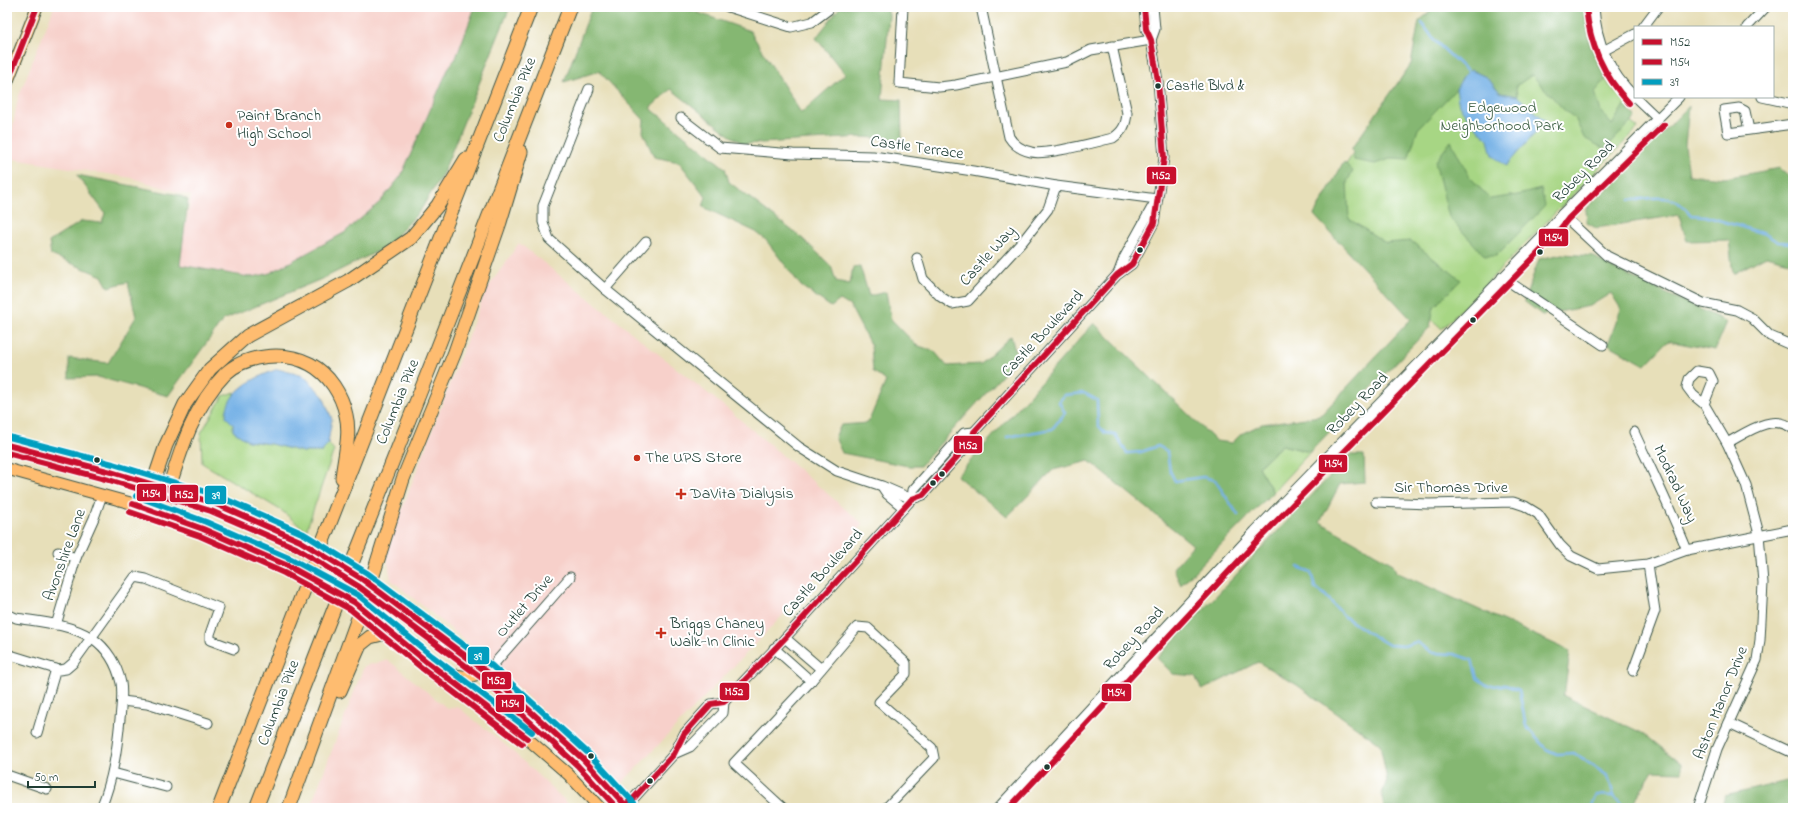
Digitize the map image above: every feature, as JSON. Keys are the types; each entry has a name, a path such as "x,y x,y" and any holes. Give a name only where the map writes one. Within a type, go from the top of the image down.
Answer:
{"highway":[{"name":"Columbia Pike","path":"220,808 531,7"},
{"name":"Columbia Pike","path":"256,808 570,7"},
{"path":"298,786 358,605 403,479 458,345 500,222 550,57"},
{"path":"145,507 166,445 186,404 210,369 247,336 348,282 411,238 438,205 482,134"},
{"path":"161,513 187,433 203,401 226,374 244,362 268,356 287,357 310,364 328,378 340,395 347,415 347,438 340,496"},
{"path":"289,808 360,645 370,637 382,634 398,638"}],"main road":[{"path":"7,83 37,7"},
{"path":"7,445 154,484 214,503 300,541 366,582 487,672 583,759 624,807"},
{"path":"7,469 145,507 203,528 288,566 358,605 441,673 522,734 568,774 600,808"},
{"path":"441,673 468,677 487,672"}],"street":[{"path":"728,7 791,27 812,22 830,7"},
{"path":"904,7 899,83 939,87 956,85 1067,62 1091,50 1151,40"},
{"path":"981,7 1009,137 1014,144 1022,150 1032,153 1046,152 1113,138 1121,132 1126,124 1127,113 1112,46"},
{"name":"Castle Boulevard","path":"674,754 690,747 723,713 724,702 785,638 912,499 923,495 972,440 974,432 1118,275 1132,264 1154,223 1164,158 1162,118 1151,40 1146,30 1144,7"},
{"name":"Castle Boulevard","path":"1151,40 1155,29 1153,7"},
{"path":"1594,7 1596,31 1603,51 1615,74 1634,96"},
{"path":"1644,26 1658,7"},
{"path":"1748,26 1766,7"},
{"path":"1603,51 1634,35"},
{"path":"589,89 542,206 543,222 549,239 605,289 799,447 836,471 882,486 912,499"},
{"path":"1636,98 1658,119"},
{"name":"Robey Road","path":"998,808 1254,531 1547,232 1562,214 1678,98"},
{"path":"1766,98 1793,104"},
{"name":"Castle Terrace","path":"681,118 720,148 793,154 873,156 974,171 1056,186 1157,199"},
{"path":"1749,130 1793,124"},
{"name":"Castle Way","path":"917,258 923,279 941,297 952,304 968,301 1023,241 1048,209 1056,186"},
{"path":"1562,214 1607,256 1703,303 1737,310 1752,318 1770,336 1793,346"},
{"path":"605,289 646,242"},
{"path":"1502,277 1603,345"},
{"name":"Aston Manor Drive","path":"1698,808 1717,749 1757,660 1760,640 1762,583 1759,534 1746,485 1727,443 1704,404"},
{"path":"1727,443 1763,424 1775,422 1788,425 1793,429"},
{"name":"Modrad Way","path":"1634,432 1667,501 1687,550"},
{"path":"882,486 887,494 904,508"},
{"name":"Avonshire Lane","path":"56,625 76,558 94,518 102,495"},
{"name":"Sir Thomas Drive","path":"1376,502 1429,504 1513,502 1525,506 1538,514 1560,545 1571,556 1598,569 1648,564 1687,550 1759,534 1793,529"},
{"path":"58,552 76,558"},
{"path":"1633,671 1655,611 1648,564"},
{"path":"7,654 56,669 66,669 73,663 136,577 146,579 219,608 210,634 210,640 234,650"},
{"name":"Outlet Drive","path":"487,672 570,577"},
{"path":"7,614 16,618 76,630 91,638 101,646 111,657 117,669 121,684 122,700 113,773 101,808"},
{"path":"783,808 734,763 811,681 858,627 868,628 906,663 906,674 879,702 932,748 934,758 886,808"},
{"path":"785,638 821,669"},
{"path":"774,648 811,681"},
{"path":"37,733 56,669"},
{"path":"122,700 147,704 208,723"},
{"name":"Castle Boulevard","path":"624,807 674,754 684,734 711,704 724,702"},
{"path":"1729,723 1793,753"},
{"path":"113,773 166,787"},
{"path":"7,775 47,789"}],"shaded area":[{"name":"Paint Branch High School","path":"54,7 496,7 420,184 271,284 179,265 191,196 132,178 7,158 18,98"},
{"path":"519,243 730,411 863,524 783,615 621,784 462,638 391,580 386,551 485,292"},
{"path":"388,660 448,709 457,706 510,749 573,808 310,808 364,666"}],"green space":[{"path":"475,7 510,7 443,173 420,211 386,247 324,278 223,320 168,396 98,377 69,378 69,358 108,363 136,317 128,282 108,287 102,276 51,255 49,242 82,221 102,223 105,213 77,175 179,195 188,200 180,265 249,277 270,273 344,233 380,202 401,176 449,67 456,58"},
{"path":"592,7 682,7 750,31 801,113 845,74 816,38 840,7 887,7 889,15 882,99 901,100 902,140 862,137 744,144 729,135 671,89 650,108 725,168 729,182 803,239 831,266 836,281 850,284 853,267 860,266 869,296 886,292 891,319 916,345 934,351 947,366 981,364 1011,336 1017,359 920,466 908,466 842,453 835,437 841,425 868,423 886,381 873,371 871,346 850,306 840,300 831,307 801,286 766,240 756,232 703,207 706,197 679,162 654,157 643,132 644,120 599,71 564,82"},
{"path":"1436,7 1584,7 1590,45 1606,79 1595,92 1601,112 1612,125 1624,105 1636,117 1605,149 1584,138 1575,118 1565,111 1532,75 1516,86 1517,96 1501,93 1486,77 1471,70 1456,89 1418,129 1408,159 1393,158 1375,164 1354,160 1352,148 1411,64 1419,21"},
{"name":"Edgewood Neighborhood Park","path":"1449,7 1584,31 1601,73 1610,86 1630,107 1629,121 1638,128 1442,329 1317,209"},
{"path":"1689,106 1685,145 1689,175 1725,178 1780,168 1793,180 1793,263 1766,256 1733,274 1729,240 1687,241 1679,215 1596,228 1587,223 1586,209"},
{"path":"1451,141 1469,176 1490,199 1518,195 1541,189 1545,206 1496,256 1485,256 1449,217 1435,162"},
{"path":"1344,162 1353,171 1347,182 1349,219 1386,243 1411,241 1461,280 1434,307 1430,327 1310,452 1282,445 1258,467 1273,492 1181,585 1173,568 1193,545 1089,461 1053,470 1007,517 957,476 1094,323 1216,441 1232,443 1241,434 1262,424 1320,416 1411,319 1314,215"},
{"path":"1562,254 1594,256 1606,265 1727,322 1715,350 1668,341 1645,365 1608,344 1621,309 1611,293 1590,306 1542,315 1524,301 1539,259"},
{"path":"235,392 226,412 233,424 248,441 271,444 303,452 322,452 328,443 334,450 306,531 282,511 202,463 201,433 223,396"},
{"path":"1282,445 1310,452 1273,492 1258,467"},
{"path":"1350,455 1364,455 1365,482 1340,484 1320,522 1393,564 1396,572 1570,651 1565,689 1562,695 1644,734 1682,764 1682,772 1653,771 1630,808 1384,808 1382,794 1387,780 1380,744 1297,685 1258,662 1202,690 1195,676 1173,674 1157,658"},
{"path":"1791,780 1793,782 1793,808 1721,808 1725,796"}],"water":[{"path":"1471,70 1486,77 1501,93 1517,96 1546,121 1506,166 1492,155 1488,140 1459,106 1456,89 1464,75"},
{"path":"278,369 304,376 323,396 332,419 328,443 322,452 303,452 271,444 248,441 233,431 233,424 226,417 227,408 231,399 244,386 261,376"}],"waterway":[{"path":"1422,23 1435,41 1468,72"},
{"path":"1630,200 1657,198 1671,199 1684,207 1691,215 1705,216 1765,234 1778,242 1793,243"},
{"path":"1007,437 1052,429 1065,413 1059,402 1064,395 1084,393 1097,400 1098,425 1105,433 1115,434 1127,453 1141,452 1158,446 1167,451 1170,471 1175,481 1203,477 1215,480 1238,515"},
{"path":"1298,567 1311,572 1315,588 1324,594 1345,617 1389,645 1404,646 1416,642 1433,653 1454,654 1472,660 1477,678 1488,686 1505,685 1519,690 1526,726 1546,749 1557,754 1574,753 1608,776 1614,796 1624,808"},
{"path":"1591,808 1597,795 1614,796"}],"transit line":[{"name":"M52","path":"7,83 37,7"},
{"name":"M52","path":"617,808 625,805 634,798 674,754 684,734 711,704 724,702 785,638 912,499 923,495 972,440 974,432 1117,275 1132,264 1154,223 1164,158 1158,81 1151,40 1146,29 1144,7"},
{"name":"M54","path":"1586,8 1591,35 1599,59 1612,82 1629,103"},
{"name":"M54","path":"1009,808 1261,537 1553,238 1568,219 1664,125"},
{"name":"39","path":"9,437 113,464 216,495 304,534 367,573 492,666 588,753 634,803"},
{"name":"M52","path":"7,445 111,472 214,503 300,541 362,579 487,672 583,759 628,808"},
{"name":"M54","path":"7,453 109,480 211,511 296,548 358,586 482,678 577,765 617,808"},
{"name":"39","path":"136,496 206,522 291,559 358,595 432,656 532,732"},
{"name":"M52","path":"133,504 203,529 288,566 354,602 427,662 527,738"},
{"name":"M54","path":"130,512 200,536 284,573 350,609 422,668 522,744"}],"place":[{"name":"Castle Blvd &","path":"1158,86"},
{"name":"Paint Branch High School","path":"229,125"},
{"name":"The UPS Store","path":"637,458"},
{"name":"DaVita Dialysis","path":"681,494"},
{"name":"Briggs Chaney Walk-In Clinic","path":"661,633"}]}
